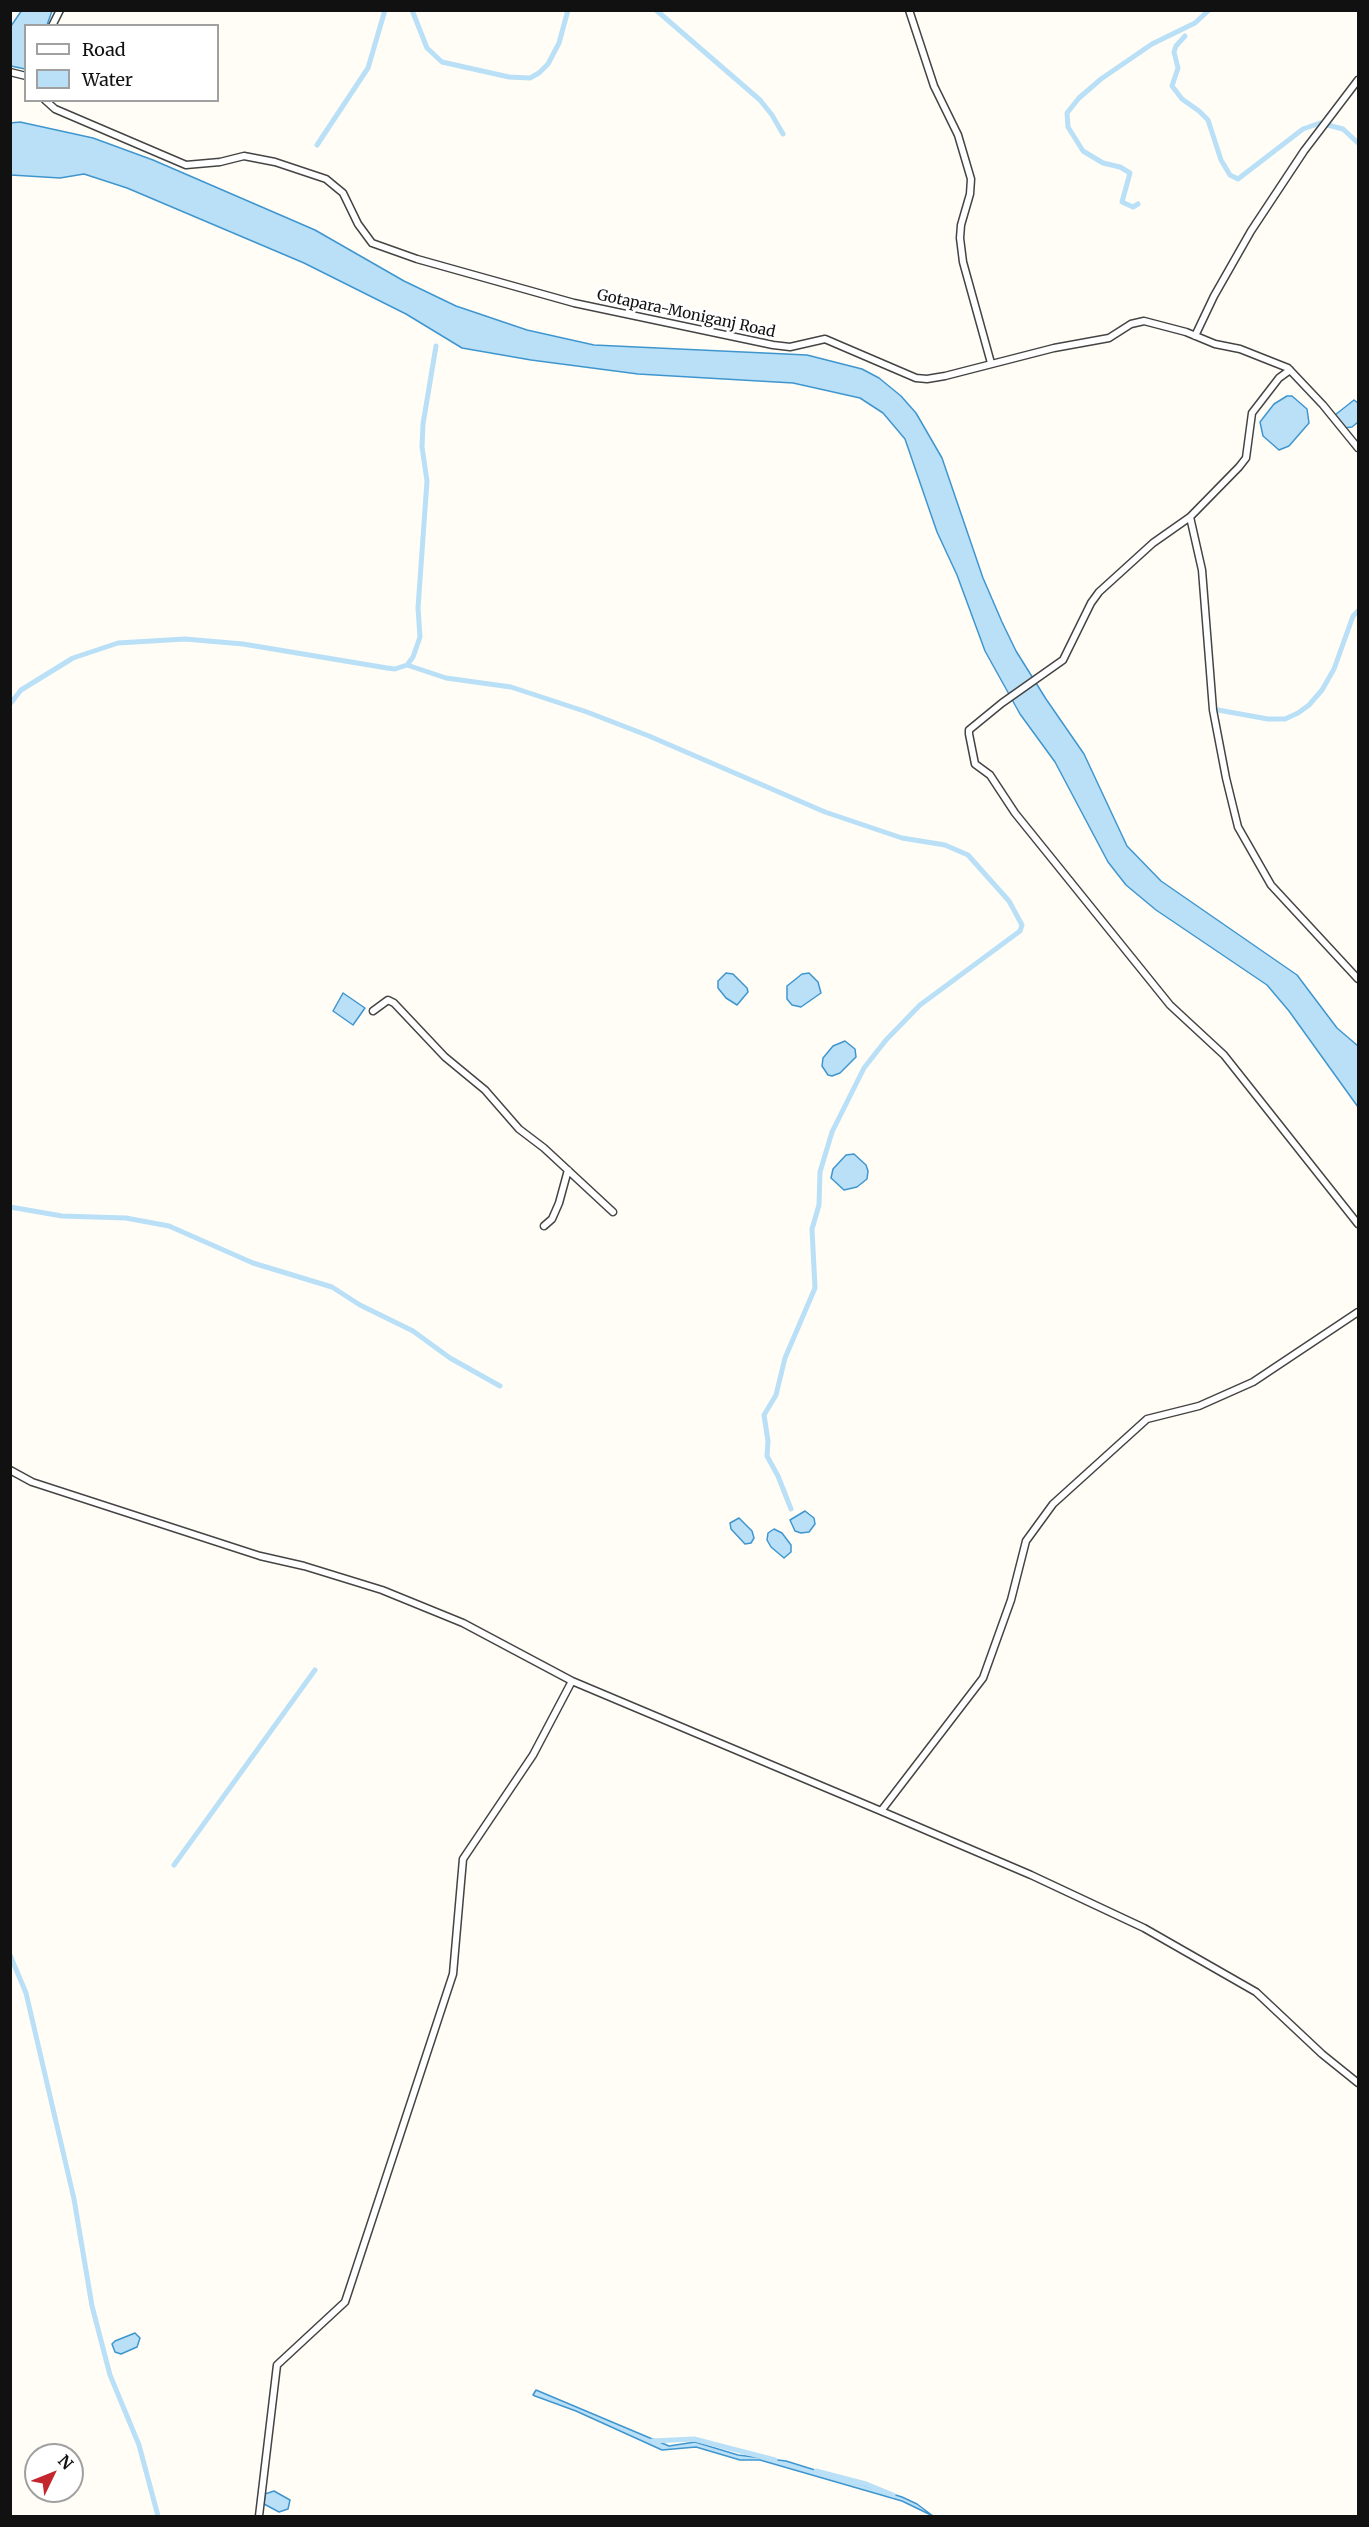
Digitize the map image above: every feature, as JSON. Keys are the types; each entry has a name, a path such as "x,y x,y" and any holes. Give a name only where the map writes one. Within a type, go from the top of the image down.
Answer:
{"street":[{"path":"53,24 60,10"},
{"path":"909,10 934,86 958,135 971,179 960,238 963,262 991,363"},
{"path":"1195,336 1214,296 1251,231 1304,151 1359,80"},
{"name":"Gotapara-Moniganj Road","path":"47,102 55,109 186,165 220,162 244,156 275,162 326,178 343,193 358,224 372,243 480,278 574,303 774,345 790,347 825,339 916,378 945,376 1054,348 1108,338 1131,324 1144,321 1215,344 1240,349 1290,370 1359,448"},
{"path":"1290,370 1279,378 1252,413 1246,458 1190,517 1153,543 1100,592 1091,603 1070,650 1054,668 1002,703 969,730 975,764 990,775 1016,813 1170,1005 1224,1055 1359,1224"},
{"path":"1190,517 1202,570 1213,710 1238,827 1271,885 1359,979"},
{"path":"373,1011 388,1000 394,1003 445,1056 485,1090 519,1129 613,1212"},
{"path":"544,1226 552,1219 559,1203 568,1170"},
{"path":"881,1811 983,1678 1011,1600 1026,1541 1053,1504 1147,1419 1199,1406 1253,1382 1359,1312"},
{"path":"10,1470 32,1482 261,1556 304,1566 382,1590 463,1623 572,1681 1031,1875 1144,1928 1256,1992 1322,2054 1359,2083"},
{"path":"259,2517 277,2365 345,2302 453,1974 463,1859 533,1755 572,1681"}],"water":[{"path":"22,10 52,11 47,24 24,24 24,69 11,66 11,26"},
{"path":"20,122 93,138 153,160 315,230 404,281 456,306 527,330 594,345 807,355 862,369 879,378 901,396 916,413 942,458 983,578 1002,622 1016,651 1084,754 1127,846 1161,881 1297,975 1337,1028 1358,1046 1358,1107 1289,1011 1267,985 1156,910 1126,885 1108,862 1055,762 1020,714 985,651 957,575 937,532 905,439 883,413 860,398 793,383 638,374 462,348 406,314 304,263 127,188 84,174 60,178 11,175 10,123"},
{"path":"1287,396 1292,396 1307,409 1309,423 1289,446 1279,450 1263,436 1260,422 1274,404"},
{"path":"1354,400 1358,403 1358,422 1352,427 1344,428 1335,415"},
{"path":"726,973 733,974 747,988 748,992 737,1005 726,998 718,988 718,981"},
{"path":"809,973 818,982 821,993 801,1007 792,1005 787,999 787,986 802,974"},
{"path":"343,993 365,1008 353,1025 333,1011"},
{"path":"845,1041 855,1049 856,1057 840,1073 828,1075 822,1066 823,1058 833,1046"},
{"path":"854,1154 866,1165 867,1179 857,1187 844,1190 831,1178 833,1169 846,1155"},
{"path":"805,1511 814,1518 815,1524 809,1532 795,1531 790,1520"},
{"path":"739,1518 752,1531 754,1538 751,1543 745,1544 731,1529 730,1523"},
{"path":"774,1529 782,1533 791,1545 791,1552 784,1558 771,1547 767,1540 768,1533"},
{"path":"135,2333 140,2338 137,2347 121,2354 115,2352 112,2344 115,2341"},
{"path":"536,2390 669,2446 695,2442 738,2455 786,2461 902,2497 917,2504 933,2516 902,2501 760,2460 740,2460 696,2447 662,2450 576,2411 535,2396 533,2395"},
{"path":"274,2491 290,2500 288,2509 279,2512 264,2504 265,2494"}],"waterway":[{"path":"317,145 368,68 385,10"},
{"path":"412,10 427,48 442,62 509,77 530,78 548,64 559,43 568,10"},
{"path":"656,10 760,100 783,134"},
{"path":"1138,204 1133,207 1122,202 1130,173 1120,167 1103,163 1083,151 1068,127 1067,113 1079,98 1101,79 1152,44 1195,23 1209,10"},
{"path":"1185,36 1174,52 1178,68 1172,86 1182,99 1208,120 1221,160 1230,175 1238,179 1303,129 1320,123 1343,129 1358,143"},
{"path":"10,704 21,690 73,658 118,643 185,639 243,644 395,669 407,665 413,657 420,637 418,608 427,481 422,447 423,424 436,346"},
{"path":"1218,710 1268,719 1285,719 1298,713 1309,705 1322,690 1334,669 1353,616 1358,611"},
{"path":"407,665 446,678 511,687 587,712 649,736 825,812 902,838 945,845 968,855 1009,901 1022,925 1020,931 920,1005 886,1040 864,1068 832,1132 820,1172 819,1205 812,1229 815,1288 785,1358 776,1395 764,1415 768,1441 767,1456 791,1509"},
{"path":"10,1207 62,1216 126,1218 169,1226 253,1263 332,1287 360,1305 413,1331 450,1358 500,1386"},
{"path":"174,1865 315,1670"},
{"path":"10,1955 26,1993 74,2199 92,2306 110,2375 139,2445 158,2516"},
{"path":"652,2441 694,2439 775,2460"},
{"path":"816,2471 866,2484 893,2495"}]}
